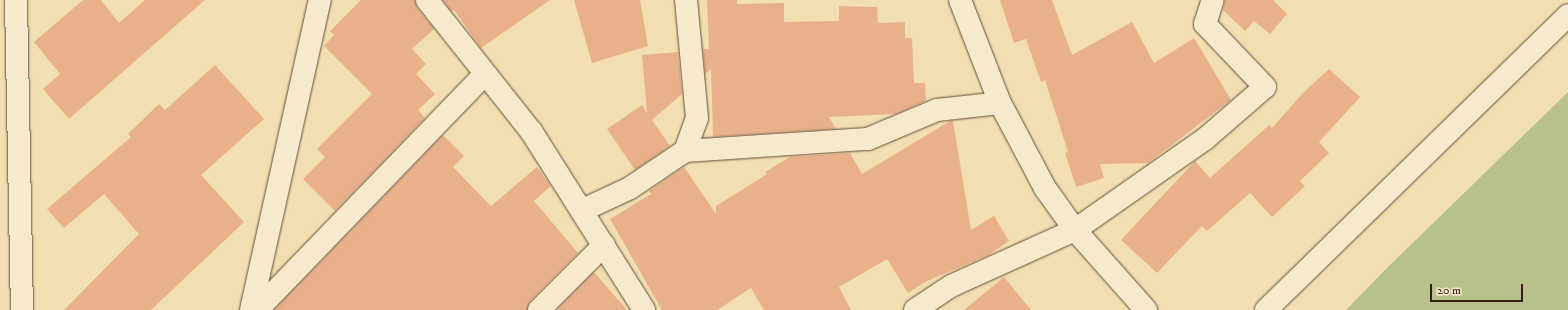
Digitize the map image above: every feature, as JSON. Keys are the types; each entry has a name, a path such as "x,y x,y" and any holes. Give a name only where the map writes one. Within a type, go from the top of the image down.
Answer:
{"street":[{"path":"16,0 22,310"},
{"path":"251,310 320,0"},
{"path":"427,0 531,131 583,210 644,310"},
{"path":"685,151 697,118 686,0"},
{"path":"960,0 1000,103 1045,188 1075,230 1146,310"},
{"path":"920,309 951,286 1075,230 1205,139 1265,87 1205,24 1213,0"},
{"path":"1266,310 1568,15"},
{"path":"257,310 485,74"},
{"path":"583,210 630,188 685,151 868,138 937,110 1000,103"},
{"path":"539,310 604,245"}],"green space":[{"path":"1568,92 1568,310 1346,310 1388,267"}],"building":[{"path":"83,0 101,0 119,23 145,0 205,0 69,119 43,89 60,74 34,42"},
{"path":"361,0 415,0 417,8 434,29 412,49 426,64 416,74 435,94 418,110 425,118 335,211 303,179 325,157 317,149 372,94 324,46 334,35 330,31"},
{"path":"443,0 550,0 481,48 454,10 452,12"},
{"path":"574,0 640,0 648,46 592,63"},
{"path":"707,0 737,0 737,4 784,3 784,22 839,21 839,6 877,7 878,23 905,22 905,38 912,38 914,83 925,83 926,101 896,114 829,117 836,129 713,137 711,69 705,74 703,49 709,49"},
{"path":"1000,0 1052,0 1072,55 1132,22 1154,63 1194,38 1231,100 1148,163 1100,164 1104,178 1076,187 1065,153 1068,152 1045,80 1041,82 1026,39 1014,43"},
{"path":"1225,0 1273,0 1287,14 1270,34 1254,21 1245,31 1223,10"},
{"path":"678,52 682,94 652,120 670,146 635,170 607,129 642,105 647,113 642,55"},
{"path":"215,65 264,119 201,175 244,222 151,310 64,310 139,234 104,194 64,228 47,209 131,137 128,134 159,104 165,110"},
{"path":"1329,69 1360,97 1319,142 1329,153 1300,181 1305,186 1272,217 1250,193 1207,231 1202,226 1157,273 1121,240 1195,161 1210,178 1269,125 1272,128 1303,93"},
{"path":"950,121 953,121 971,230 994,216 1009,241 987,256 927,281 908,293 887,259 839,287 851,310 764,310 751,288 717,310 662,310 610,219 651,194 649,191 684,167 716,214 716,206 767,174 765,172 790,157 850,153 862,174"},
{"path":"443,135 464,156 453,167 491,206 537,167 551,186 534,201 578,253 530,301 527,310 274,310"},
{"path":"594,272 627,310 557,310"},
{"path":"1004,277 1031,310 964,310"}]}
